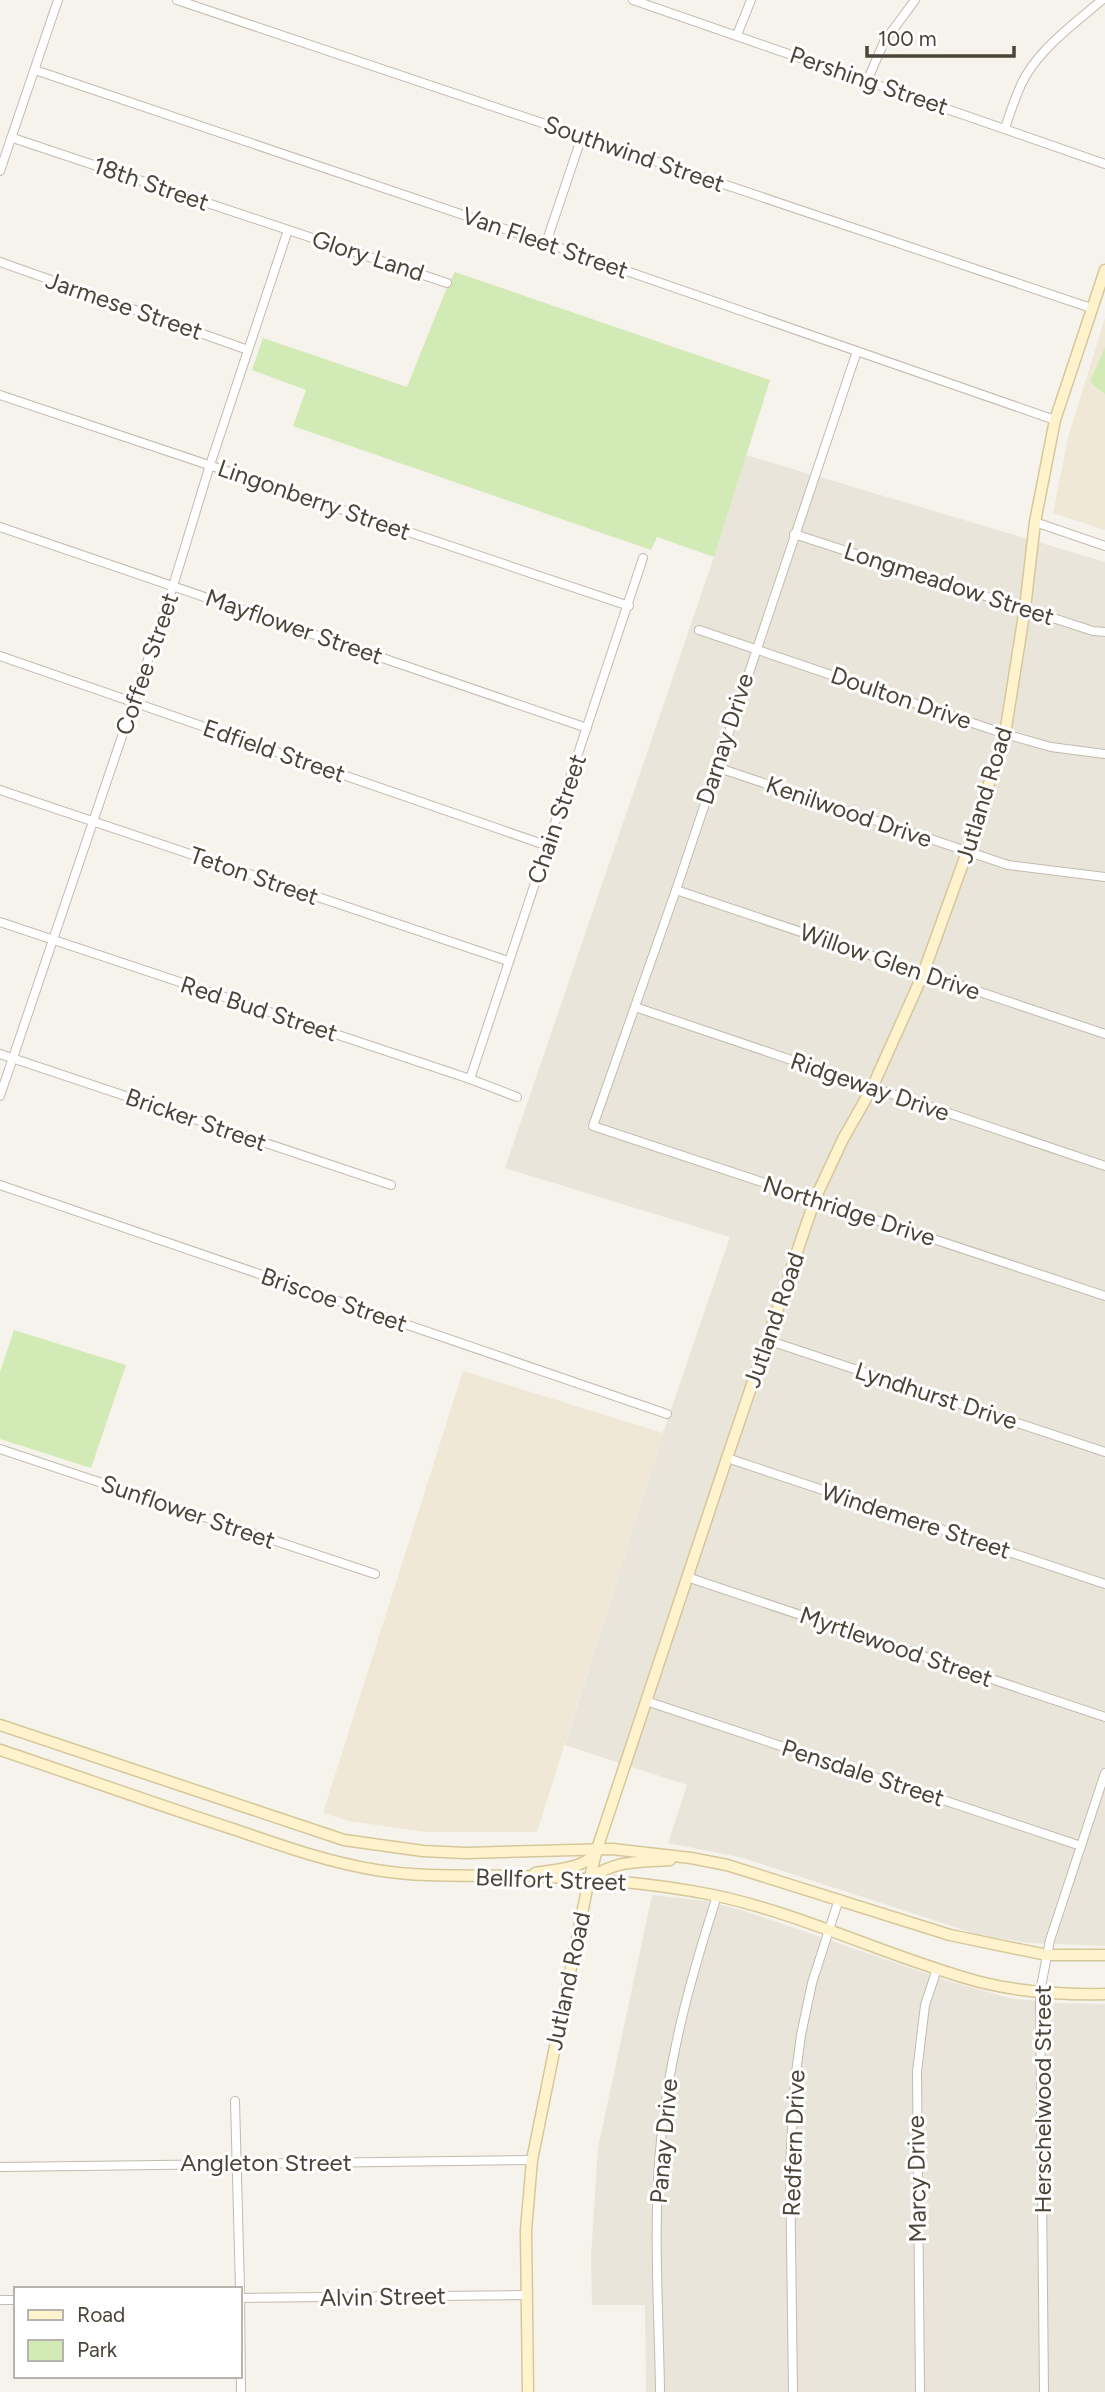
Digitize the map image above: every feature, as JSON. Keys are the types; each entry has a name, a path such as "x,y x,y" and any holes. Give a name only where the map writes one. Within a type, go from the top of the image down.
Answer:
{"main road":[{"name":"Jutland Road","path":"528,2392 526,2230 532,2160 597,1849 815,1199 843,1139 872,1088 923,974 967,852 1005,734 1025,608 1035,522 1055,420 1105,270"},
{"name":"Bellfort Street","path":"0,1725 344,1840 410,1850 465,1853 597,1849 691,1858 727,1865 950,1935 1047,1955 1105,1955"},
{"name":"Bellfort Street","path":"0,1750 204,1820 339,1862 377,1870 466,1876 589,1879 660,1885 717,1896 828,1929 983,1983 1040,1993 1105,1994"},
{"path":"73,1775 79,1753"},
{"path":"204,1820 212,1797"},
{"path":"339,1862 344,1840"},
{"path":"519,1876 582,1863 591,1858 597,1849"},
{"path":"465,1853 466,1876"},
{"path":"589,1879 616,1864 691,1858"}],"street":[{"path":"0,171 58,0"},
{"name":"Southwind Street","path":"177,0 1091,308"},
{"name":"Pershing Street","path":"632,0 1105,164"},
{"path":"737,35 751,0"},
{"path":"867,81 884,42 915,0"},
{"path":"1005,128 1016,94 1039,57 1102,0"},
{"name":"Van Fleet Street","path":"35,70 546,243 1055,420"},
{"path":"546,243 582,136"},
{"name":"18th Street","path":"13,138 288,230"},
{"name":"Glory Land","path":"288,230 447,283"},
{"name":"Coffee Street","path":"0,1096 173,586 288,230"},
{"name":"Jarmese Street","path":"0,262 248,350"},
{"name":"Darnay Drive","path":"593,1126 676,890 857,351"},
{"name":"Lingonberry Street","path":"0,395 629,606"},
{"path":"1035,522 1105,546"},
{"name":"Mayflower Street","path":"0,527 587,728"},
{"name":"Longmeadow Street","path":"794,534 1093,631 1105,632"},
{"name":"Chain Street","path":"470,1079 643,558"},
{"name":"Doulton Drive","path":"699,630 1005,734 1051,747 1105,754"},
{"name":"Edfield Street","path":"0,656 548,846"},
{"name":"Kenilwood Drive","path":"716,767 1018,867 1105,877"},
{"name":"Teton Street","path":"0,790 508,961"},
{"name":"Willow Glen Drive","path":"676,890 1105,1034"},
{"name":"Red Bud Street","path":"0,922 517,1097"},
{"name":"Ridgeway Drive","path":"635,1007 1105,1166"},
{"name":"Bricker Street","path":"0,1054 391,1185"},
{"name":"Northridge Drive","path":"593,1126 1105,1297"},
{"name":"Briscoe Street","path":"0,1185 667,1414"},
{"name":"Lyndhurst Drive","path":"767,1340 1105,1452"},
{"name":"Sunflower Street","path":"0,1449 375,1574"},
{"name":"Windemere Street","path":"727,1458 1105,1584"},
{"name":"Myrtlewood Street","path":"687,1577 1105,1717"},
{"name":"Pensdale Street","path":"646,1701 1081,1846"},
{"name":"Herschelwood Street","path":"1044,2392 1040,1993 1050,1940 1105,1773"},
{"name":"Panay Drive","path":"660,2392 657,2220 666,2095 690,1980 717,1896"},
{"name":"Redfern Drive","path":"793,2392 790,2165 792,2120 801,2035 812,1983 839,1899"},
{"name":"Marcy Drive","path":"920,2392 917,2085 925,2006 937,1969"},
{"path":"235,2101 240,2287"},
{"name":"Angleton Street","path":"0,2167 532,2160"},
{"name":"Alvin Street","path":"242,2298 526,2295"}],"shaded area":[{"path":"1105,318 1105,530 1053,513 1069,434"},
{"path":"746,455 1105,562 1105,1946 1030,1943 979,1935 743,1858 668,1843 687,1785 565,1745 663,1433 730,1237 505,1168 714,557"},
{"path":"463,1371 663,1433 537,1832 425,1832 349,1821 323,1813"},
{"path":"652,1895 706,1901 745,1911 945,1980 1010,1998 1105,2004 1105,2392 646,2392 645,2305 592,2305 591,2257 598,2148"}],"green space":[{"path":"455,272 770,380 714,557 657,537 651,550 293,426 306,390 252,370 263,338 407,387"},
{"path":"1105,347 1105,394 1090,382"},
{"path":"14,1330 126,1365 91,1468 0,1439 0,1372"}]}
